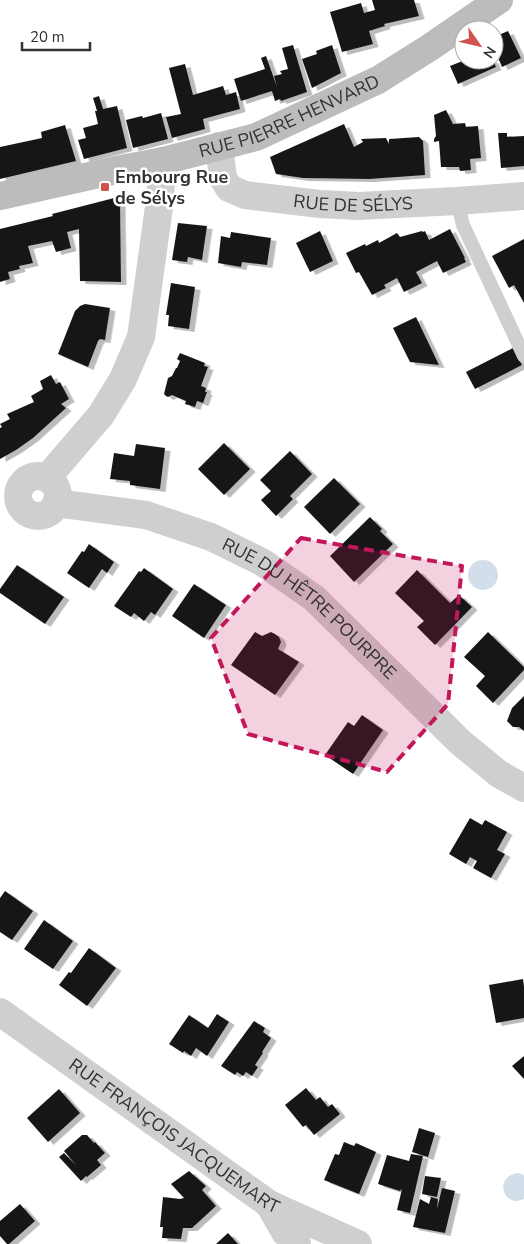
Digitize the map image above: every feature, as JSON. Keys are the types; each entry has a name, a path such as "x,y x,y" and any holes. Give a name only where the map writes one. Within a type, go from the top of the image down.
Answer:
{"main road":[{"name":"RUE PIERRE HENVARD","path":"0,196 163,161 256,137 378,80 429,48 498,0"}],"street":[{"name":"RUE DE SÉLYS","path":"219,146 223,178 229,188 245,195 320,204 359,206 524,196"},
{"path":"47,478 101,415 123,379 141,337 159,207 163,161"},
{"path":"34,476 47,478 53,483 57,489 56,503 52,510 38,516 10,506 18,496 22,483 34,476"},
{"name":"RUE DU HÊTRE POURPRE","path":"56,503 146,515 211,537 262,562 314,598 460,742 499,774 524,788"},
{"name":"RUE FRANÇOIS JACQUEMART","path":"0,1012 269,1204 358,1244"},
{"path":"269,1204 285,1232 297,1244"}],"lane":[{"path":"457,201 463,225 524,356"}],"highlighted area":[{"path":"301,538 462,566 448,704 387,772 248,734 211,638"}],"shaded area":[{"path":"483,560 494,564 498,575 494,586 483,590 472,586 468,575 472,564"},
{"path":"518,1173 524,1175 524,1199 517,1201 511,1200 506,1196 503,1185 510,1175"}],"building":[{"path":"372,0 414,0 419,16 384,24 385,26 369,31 373,44 342,52 330,12 361,3 364,13 375,10"},
{"path":"508,31 521,58 504,66 504,33"},
{"path":"293,45 307,92 281,101 280,99 275,101 272,91 241,101 234,79 265,69 261,58 266,56 277,87 274,76 282,74 280,71 288,69 282,48"},
{"path":"332,45 341,73 312,88 302,59 317,54 316,51"},
{"path":"185,64 193,95 223,86 226,95 236,92 240,109 203,119 205,129 172,138 166,117 181,114 169,68"},
{"path":"454,64 454,70 489,70 458,84 450,66"},
{"path":"99,96 103,109 117,106 127,148 84,159 78,140 86,138 83,128 98,124 93,98"},
{"path":"446,110 453,124 465,123 466,127 478,126 481,158 470,159 471,170 460,171 459,167 441,167 439,141 434,142 436,136 434,115"},
{"path":"161,113 168,139 133,148 126,120"},
{"path":"344,124 354,147 363,142 361,139 386,138 389,144 389,139 419,137 423,141 425,175 369,179 303,178 276,174 270,157"},
{"path":"65,125 76,161 0,179 0,147 42,138 41,132"},
{"path":"498,133 507,133 507,137 524,136 524,166 501,168"},
{"path":"118,197 118,201 120,201 121,282 80,281 79,229 67,232 71,248 56,252 52,241 28,246 33,263 19,266 20,269 8,272 10,279 0,282 0,229"},
{"path":"178,223 207,226 202,260 188,257 187,262 172,260"},
{"path":"450,229 466,262 443,273 437,261 416,272 422,283 404,292 397,278 384,285 386,288 372,295 359,272 356,273 346,253 378,240 379,243 397,233 400,237 425,231 429,240"},
{"path":"320,231 333,261 310,272 296,243"},
{"path":"231,232 271,238 267,265 242,262 241,267 218,263 221,236 230,238"},
{"path":"524,239 524,303 514,285 509,288 492,256"},
{"path":"171,283 195,287 189,329 168,326 169,315 166,315"},
{"path":"85,304 110,308 105,340 100,339 98,341 88,367 58,354 75,311"},
{"path":"416,317 439,365 410,362 393,328"},
{"path":"513,348 522,365 475,389 466,372"},
{"path":"180,353 205,363 204,366 208,367 201,386 206,388 205,392 207,392 203,403 197,401 195,407 185,404 186,401 172,395 168,397 164,394 168,378 172,376 180,361 177,359"},
{"path":"51,375 56,384 60,382 69,399 61,404 66,408 33,438 0,459 0,428 2,427 0,424 10,419 7,414 34,402 31,396 43,389 40,381"},
{"path":"224,443 250,469 224,495 198,469"},
{"path":"136,444 165,448 160,489 130,485 130,481 110,479 114,453 134,456"},
{"path":"290,451 312,474 290,496 293,499 276,516 261,500 271,491 260,480"},
{"path":"334,478 360,504 330,534 304,507"},
{"path":"370,517 393,544 354,582 330,556"},
{"path":"89,544 114,562 107,573 102,569 89,588 67,573"},
{"path":"17,565 64,597 45,624 0,593 0,589"},
{"path":"144,568 173,589 155,615 151,612 144,621 134,613 131,617 114,606 139,571 141,572"},
{"path":"417,570 450,603 459,595 472,607 435,645 417,627 424,621 395,593"},
{"path":"194,584 226,605 204,638 172,616"},
{"path":"255,632 262,636 271,632 275,634 281,642 278,649 299,662 275,695 231,665"},
{"path":"488,632 524,667 524,670 493,703 476,686 485,676 464,657"},
{"path":"524,696 524,731 519,727 513,727 507,721 512,708"},
{"path":"362,715 383,730 353,774 325,755 348,722 354,726"},
{"path":"470,818 482,825 485,820 507,832 497,850 505,854 491,878 473,868 477,861 470,857 466,864 449,854"},
{"path":"5,891 33,911 12,940 0,932 0,898"},
{"path":"44,920 73,941 53,969 24,949"},
{"path":"89,948 116,968 87,1006 59,985 69,972 71,973"},
{"path":"523,979 524,1018 496,1023 489,985"},
{"path":"217,1014 229,1022 207,1056 196,1048 191,1056 169,1044 189,1015 208,1028"},
{"path":"254,1021 265,1028 263,1032 271,1038 255,1065 258,1067 252,1076 246,1072 243,1076 237,1072 235,1075 221,1066"},
{"path":"524,1056 524,1079 512,1066"},
{"path":"306,1088 316,1100 320,1097 328,1107 332,1104 340,1114 314,1135 306,1125 303,1127 285,1105"},
{"path":"59,1089 80,1113 48,1142 27,1118"},
{"path":"419,1128 435,1133 428,1157 412,1152"},
{"path":"82,1135 87,1135 105,1153 97,1160 101,1165 81,1181 59,1157 64,1153 76,1165 64,1151"},
{"path":"344,1142 354,1146 356,1143 376,1152 359,1194 324,1180 335,1154 339,1155"},
{"path":"411,1154 423,1156 410,1213 397,1210 402,1189 400,1191 378,1184 387,1155 409,1161"},
{"path":"189,1171 206,1186 202,1190 216,1206 192,1228 183,1228 181,1239 162,1238 163,1227 160,1227 163,1197 184,1198 171,1184"},
{"path":"425,1176 441,1178 437,1197 422,1194"},
{"path":"442,1188 455,1191 445,1233 413,1227 420,1199 429,1204 431,1197 438,1199 437,1209"},
{"path":"20,1204 35,1221 7,1244 0,1236 0,1221"},
{"path":"228,1233 238,1244 216,1244"}],"place":[{"name":"Embourg Rue de Sélys","path":"105,187"}]}
